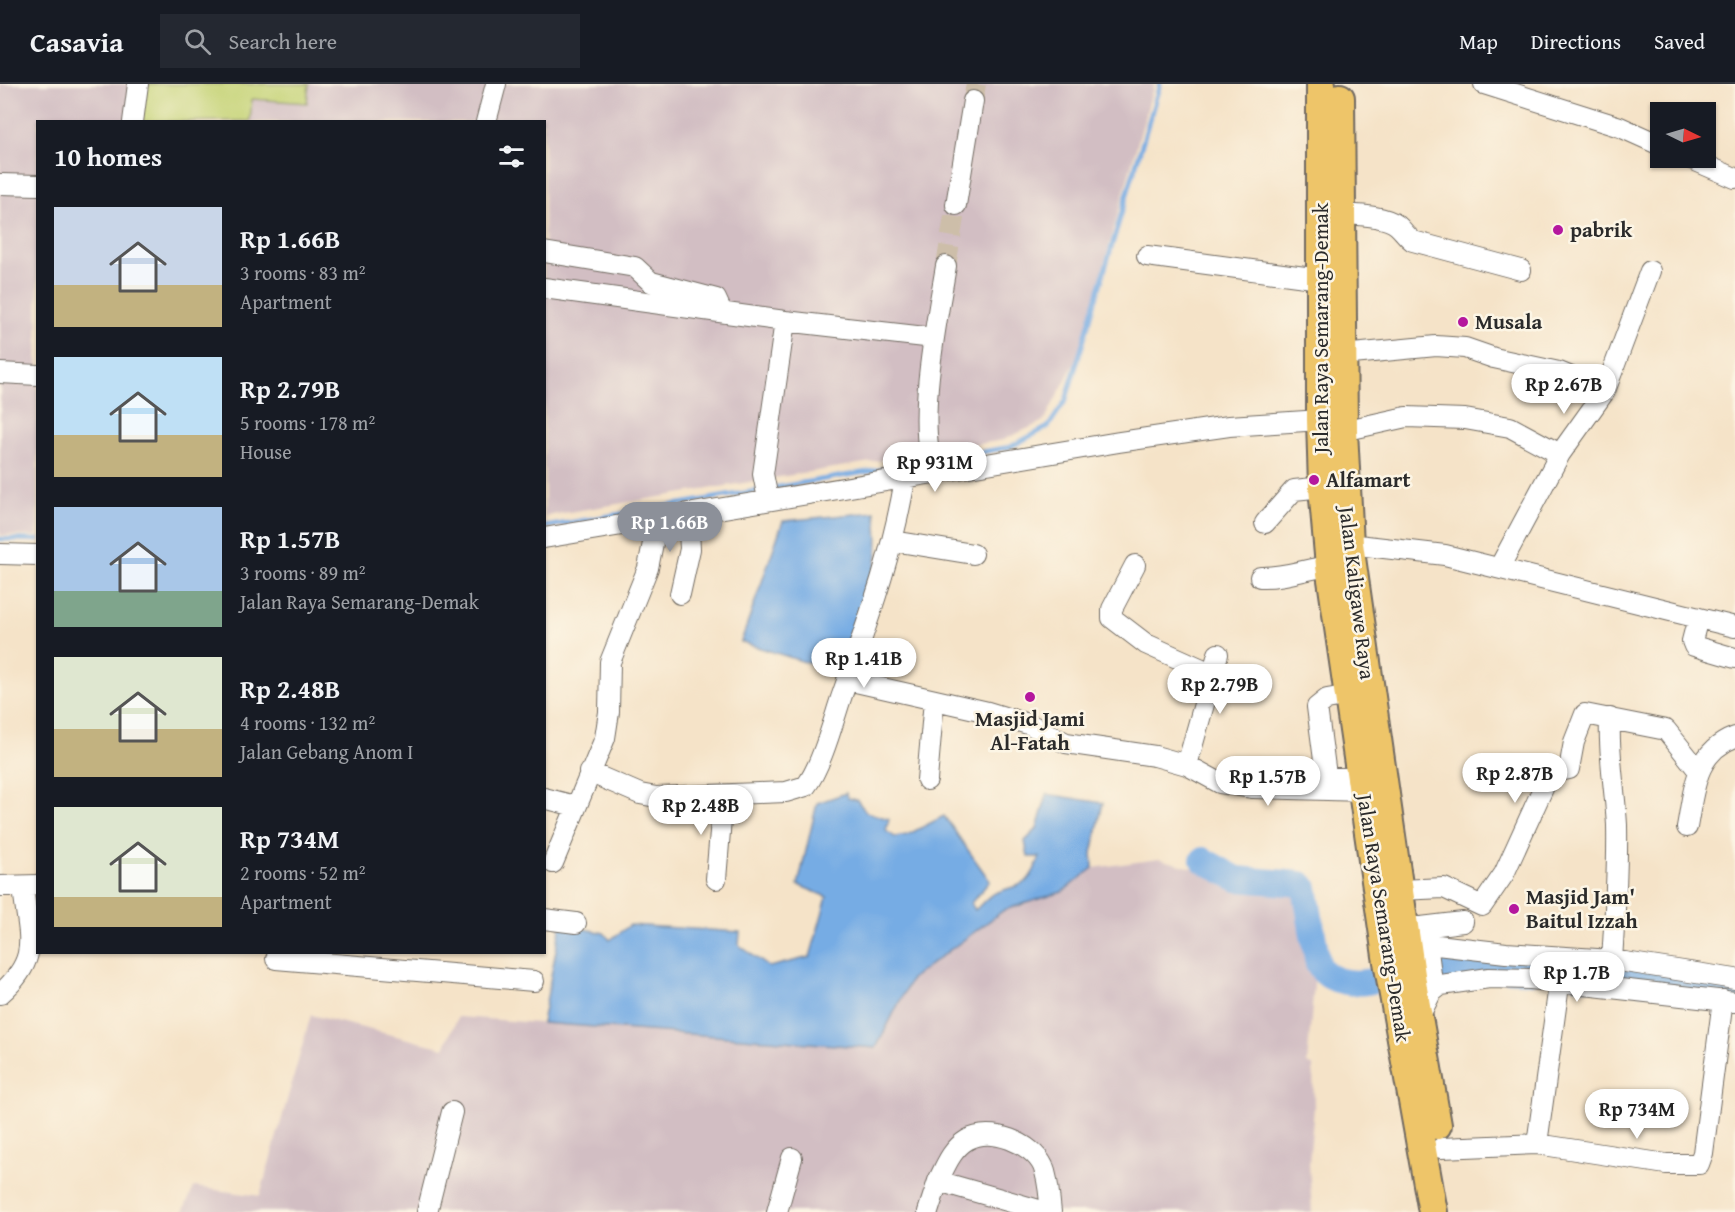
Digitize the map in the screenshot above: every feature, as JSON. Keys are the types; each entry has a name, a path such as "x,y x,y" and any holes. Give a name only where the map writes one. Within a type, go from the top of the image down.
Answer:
{"highway":[{"name":"Jalan Raya Semarang-Demak","path":"1321,84 1320,279 1332,426 1315,487 1330,566 1339,697 1354,781 1416,969 1433,1212"},
{"name":"Jalan Kaligawe Raya","path":"1340,84 1340,122 1350,215 1342,356 1332,426 1400,890 1416,969"},
{"path":"1340,122 1345,84"},
{"path":"1416,969 1440,1148 1453,1212"}],"street":[{"path":"133,120 138,84"},
{"path":"487,120 496,84"},
{"path":"1484,84 1620,127 1650,140"},
{"path":"956,205 973,101"},
{"path":"1712,168 1735,178"},
{"path":"0,184 36,185"},
{"path":"1350,215 1388,220 1413,241 1521,270"},
{"path":"546,252 635,267 651,282 716,298 722,312"},
{"path":"1148,256 1320,279"},
{"path":"934,470 926,428 934,338 946,266"},
{"path":"1499,568 1560,454 1605,391 1650,271"},
{"path":"546,288 785,321 934,338"},
{"path":"768,498 763,474 785,321"},
{"path":"1342,356 1436,346 1465,348 1494,358 1559,372 1605,391"},
{"path":"0,373 36,375"},
{"path":"546,538 768,498 905,478 934,470 1229,426 1332,426 1406,417 1465,419 1510,427 1560,454"},
{"path":"589,772 650,796 723,796 786,792 806,786 829,733 893,541 905,478"},
{"path":"1264,523 1290,493 1315,487"},
{"path":"680,594 690,549 688,513"},
{"path":"553,863 608,728 610,662 648,568 658,518"},
{"path":"893,541 973,554"},
{"path":"1349,544 1445,555 1735,627"},
{"path":"0,554 36,555"},
{"path":"1135,565 1112,609 1112,618 1146,644 1213,674"},
{"path":"1260,577 1281,578 1297,571 1330,566"},
{"path":"1698,618 1692,641 1694,646 1735,658"},
{"path":"1187,765 1218,654"},
{"path":"847,680 1031,725 1066,742 1142,753 1187,765 1220,783 1253,788 1354,781"},
{"path":"927,780 934,700"},
{"path":"1400,890 1444,888 1482,906 1504,874 1551,771 1569,769 1583,716 1588,713 1666,730 1698,770"},
{"path":"1610,718 1609,752 1617,825 1617,898 1612,960"},
{"path":"1687,827 1698,770 1713,749 1735,737"},
{"path":"716,879 723,796"},
{"path":"546,799 575,806"},
{"path":"0,886 30,886 29,953 24,970 0,994"},
{"path":"546,919 576,923"},
{"path":"1416,969 1463,922"},
{"path":"1416,969 1506,953 1561,970 1729,1001 1703,1153 1699,1164 1666,1164 1537,1144 1440,1148"},
{"path":"276,959 423,962 534,981"},
{"path":"1416,969 1444,983 1561,970 1612,960 1735,979"},
{"path":"1537,1144 1561,970"},
{"path":"427,1212 452,1112"},
{"path":"928,1212 938,1181 953,1152 968,1139 982,1135 1008,1138 1031,1150 1042,1165 1051,1212"},
{"path":"777,1212 792,1158"},
{"path":"938,1181 1046,1212"}],"shaded area":[{"path":"0,84 1154,84 1078,356 1044,421 1003,440 546,516 546,120 36,120 36,536 0,535"},
{"path":"1159,859 1193,868 1228,889 1303,896 1315,972 1307,1064 1313,1065 1314,1107 1309,1163 1312,1212 183,1212 194,1187 260,1196 311,1015 444,1048 458,1017 876,1048 911,979 1004,910 1062,892 1093,868"}],"green space":[{"path":"144,84 309,84 307,103 252,99 250,120 139,120"}],"water":[{"path":"875,512 878,533 874,574 840,673 741,642 783,521"},
{"path":"846,793 848,798 857,800 866,812 889,819 886,831 895,837 907,835 944,816 990,881 971,903 975,910 991,895 1022,884 1031,876 1040,857 1028,857 1025,841 1037,829 1047,794 1103,803 1092,853 1093,868 1062,892 1004,910 911,979 876,1048 542,1023 561,924 604,933 610,940 630,925 740,932 739,945 769,967 810,957 827,897 798,885 817,803"}],"waterway":[{"path":"937,460 1010,447 1048,427 1066,400 1160,84"},
{"path":"772,488 926,462"},
{"path":"546,527 761,490"},
{"path":"0,539 36,540"},
{"path":"1203,860 1237,879 1301,884 1305,888 1318,964 1323,971 1337,980 1355,983 1381,978 1496,968 1533,971"},
{"path":"1579,975 1735,989"}],"tunnel":[{"path":"973,101 976,84"},
{"path":"946,266 956,205"}],"place":[{"name":"pabrik","path":"1558,230"},
{"name":"Musala","path":"1463,322"},
{"name":"Alfamart","path":"1314,480"},
{"name":"Masjid Jami Al-Fatah","path":"1030,697"},
{"name":"Masjid Jam' Baitul Izzah","path":"1514,909"}]}
